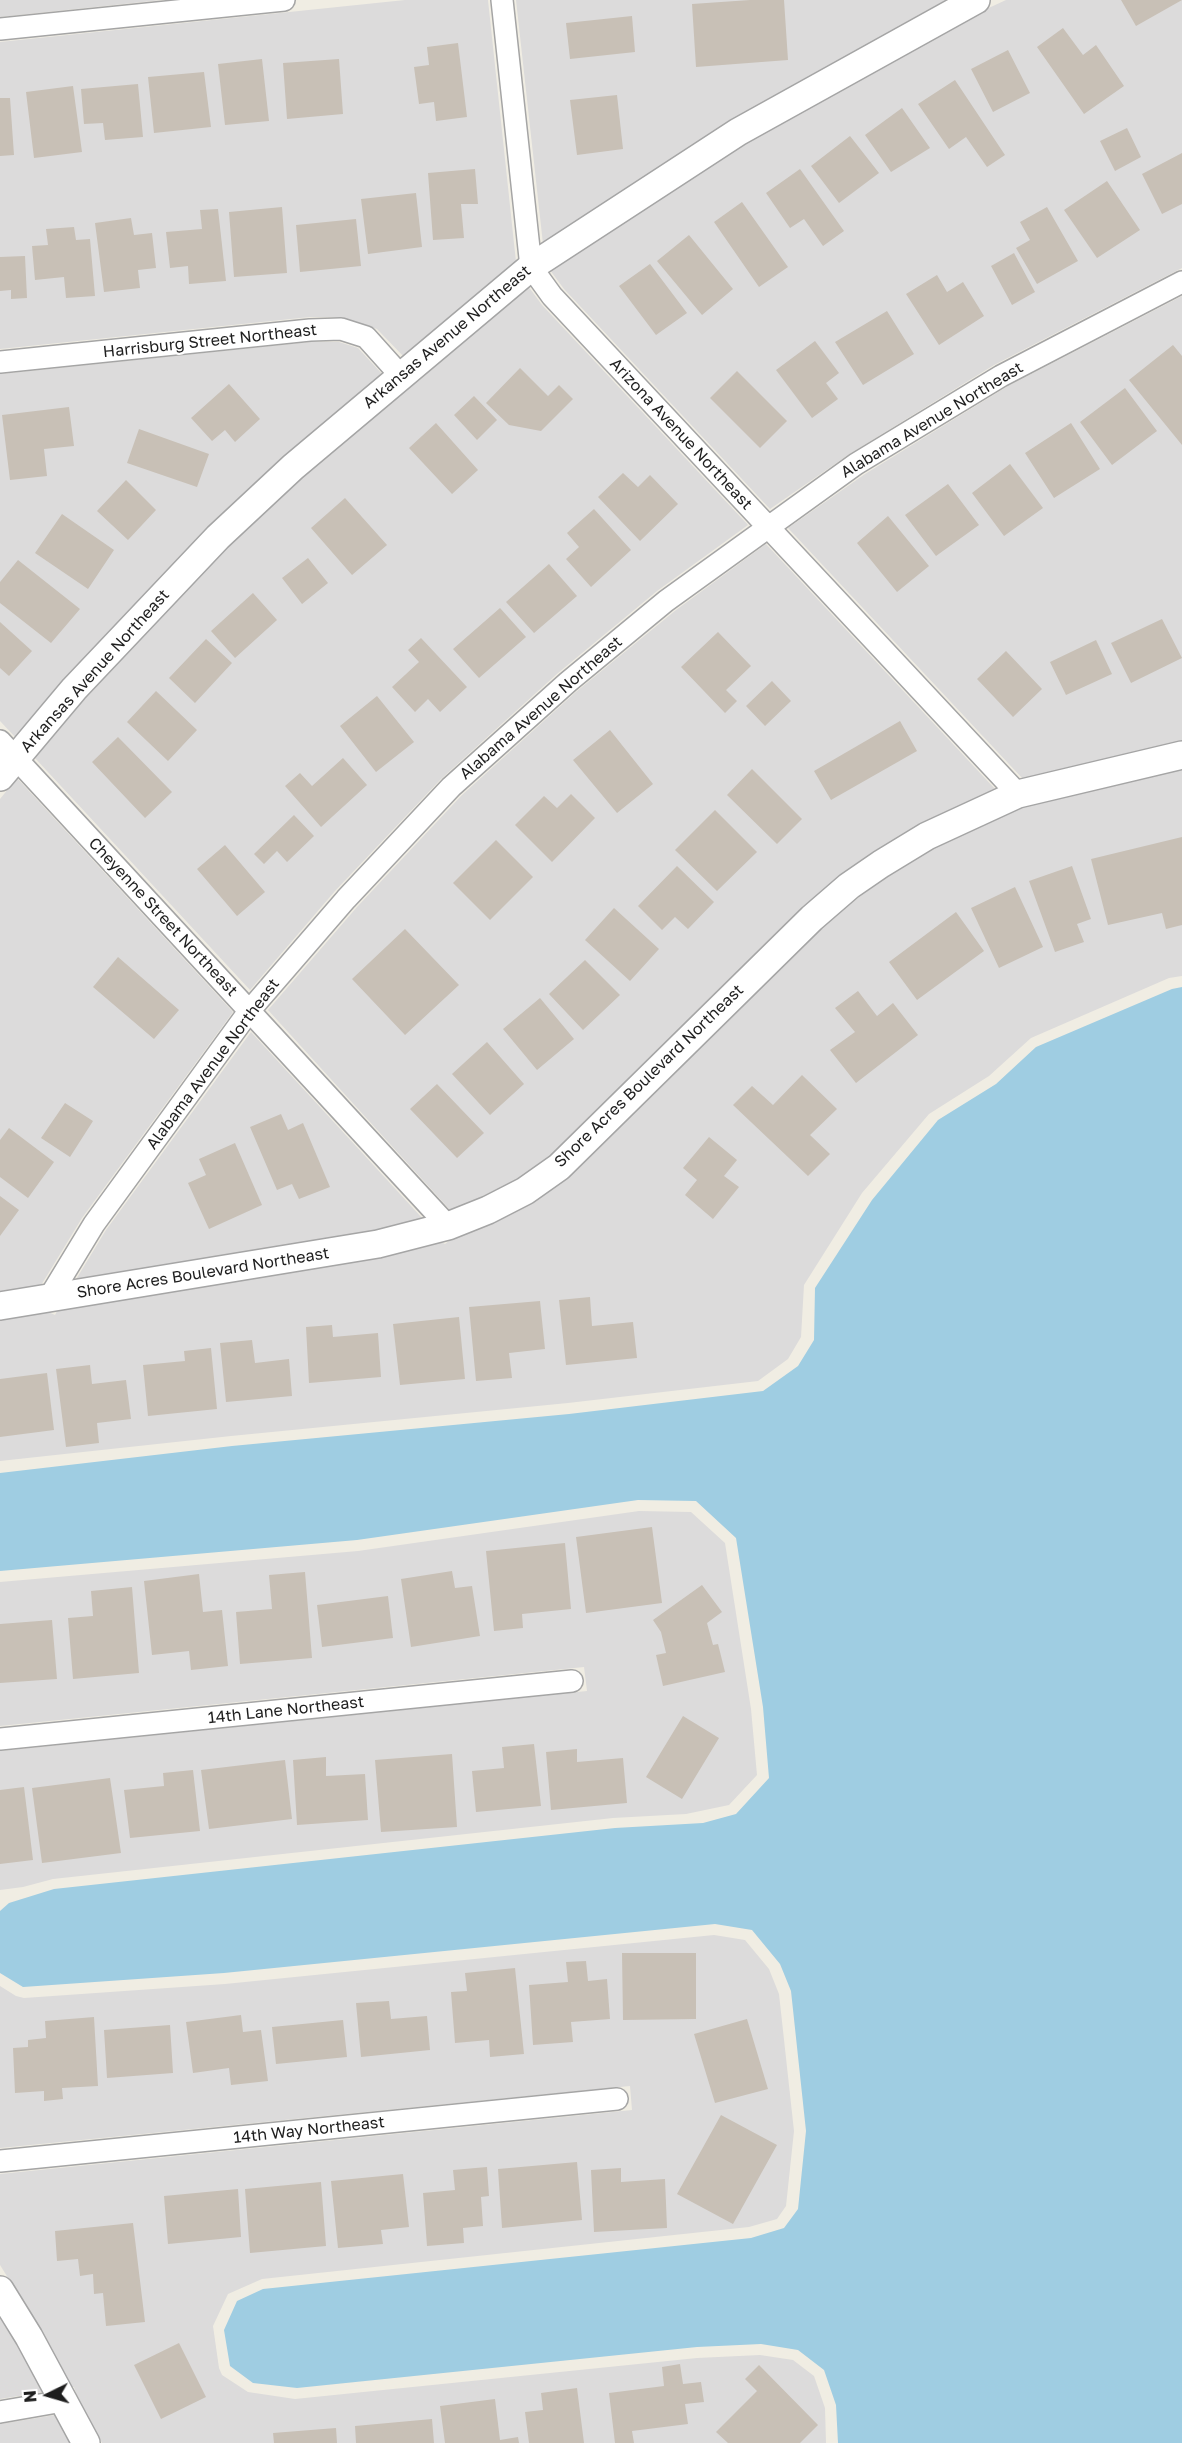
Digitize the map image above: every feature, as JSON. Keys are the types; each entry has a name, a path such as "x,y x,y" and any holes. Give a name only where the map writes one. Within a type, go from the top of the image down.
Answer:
{"street":[{"path":"0,29 284,0"},
{"name":"Arizona Avenue Northeast","path":"502,0 531,267 552,296 1018,794"},
{"name":"Arkansas Avenue Northeast","path":"5,759 218,537 293,467 531,267 738,132 976,0"},
{"name":"Alabama Avenue Northeast","path":"49,1298 94,1224 250,1011 346,899 452,787 568,682 657,608 856,464 1001,376 1182,282"},
{"name":"Harrisburg Street Northeast","path":"0,362 309,330 341,329 366,337 401,376"},
{"name":"Shore Acres Boulevard Northeast","path":"0,1306 366,1246 448,1226 488,1210 525,1191 559,1167 804,926 849,886 927,836 1018,794 1182,755"},
{"name":"Cheyenne Street Northeast","path":"5,759 250,1011 448,1226"},
{"name":"14th Lane Northeast","path":"0,1739 572,1681"},
{"name":"14th Way Northeast","path":"0,2161 617,2099"},
{"path":"0,2290 86,2443"},
{"path":"0,2412 63,2401"}],"shaded area":[{"path":"0,0 162,0 0,17"},
{"path":"405,0 488,0 516,262 404,357 377,329 341,317 310,317 0,349 0,42"},
{"path":"516,0 948,0 731,122 543,244"},
{"path":"1006,0 1182,0 1182,268 994,365 848,455 770,509 564,289 550,270 746,143 967,18"},
{"path":"528,286 542,305 748,525 657,591 558,673 441,779 335,891 250,990 34,757 85,697 228,546 303,476 384,406 421,379"},
{"path":"1182,296 1182,742 1023,779 788,528 865,474 1008,386"},
{"path":"310,342 339,342 358,348 383,375 16,738 0,721 0,374"},
{"path":"766,544 995,789 919,825 872,854 802,909 550,1158 517,1180 451,1211 268,1010 357,907 462,795 577,691 676,610"},
{"path":"1182,768 1182,976 1169,978 1031,1038 989,1076 929,1114 862,1193 804,1285 801,1337 788,1359 758,1381 568,1403 0,1461 0,1319 46,1311 55,1315 58,1309 298,1271 381,1256 439,1241 445,1244 454,1237 464,1235 532,1202 570,1176 822,926 889,874 934,846 1014,809 1016,811 1024,805"},
{"path":"17,778 233,1012 82,1218 40,1287 0,1294 0,799"},
{"path":"251,1032 423,1219 375,1232 75,1281 106,1230"},
{"path":"639,1511 691,1512 725,1543 751,1709 757,1775 729,1805 686,1814 613,1818 53,1879 0,1890 0,1751 587,1691 584,1667 0,1726 0,1582 358,1551"},
{"path":"714,1935 745,1940 769,1969 779,1994 794,2131 786,2206 777,2219 749,2227 262,2279 228,2294 213,2326 219,2368 222,2375 248,2392 295,2399 697,2358 760,2355 793,2360 814,2376 825,2408 826,2443 102,2443 74,2387 71,2387 41,2331 0,2265 0,2174 632,2110 630,2086 0,2148 0,1986 24,1998 225,1984"},
{"path":"0,2316 16,2343 43,2392 0,2399"},
{"path":"55,2415 70,2443 0,2443 0,2424"}],"water":[{"path":"1182,987 1182,2443 838,2443 836,2405 824,2370 798,2350 761,2344 697,2347 297,2388 253,2383 230,2366 224,2330 237,2301 263,2289 751,2238 784,2228 798,2209 806,2131 791,1991 780,1964 752,1930 715,1924 224,1973 23,1987 0,1973 0,1911 9,1903 54,1889 615,1828 703,1823 736,1814 769,1778 763,1707 736,1538 696,1501 638,1500 357,1540 0,1571 0,1473 232,1446 569,1414 763,1391 798,1366 814,1340 815,1288 872,1200 938,1120 996,1084 1036,1047 1172,989"}],"building":[{"path":"784,0 788,60 696,67 692,4"},
{"path":"1121,0 1182,0 1136,26"},
{"path":"632,16 635,52 570,59 566,23"},
{"path":"1063,28 1083,55 1096,45 1124,86 1084,114 1037,47"},
{"path":"458,43 467,117 436,121 434,102 419,104 414,67 429,65 427,47"},
{"path":"1008,50 1030,93 993,112 971,69"},
{"path":"262,59 269,121 225,125 218,64"},
{"path":"339,59 343,114 287,119 283,63"},
{"path":"204,72 211,127 154,133 148,77"},
{"path":"955,80 1005,155 987,167 966,137 949,149 918,104"},
{"path":"138,84 143,137 105,140 103,123 84,124 81,89"},
{"path":"73,86 82,152 34,158 26,92"},
{"path":"617,95 623,149 577,155 570,100"},
{"path":"0,98 10,98 14,155 0,156"},
{"path":"902,108 930,148 891,172 865,135"},
{"path":"1127,128 1141,157 1115,171 1100,141"},
{"path":"850,136 879,173 839,203 811,166"},
{"path":"1182,153 1182,204 1162,214 1142,174"},
{"path":"475,169 478,204 461,204 464,238 433,240 428,173"},
{"path":"800,169 844,231 823,246 804,219 790,228 766,193"},
{"path":"1107,181 1140,230 1097,258 1064,210"},
{"path":"416,193 422,247 368,254 361,199"},
{"path":"742,202 788,267 759,287 714,222"},
{"path":"282,207 287,273 234,277 229,212"},
{"path":"1047,207 1078,261 1037,284 1016,248 1030,240 1020,222"},
{"path":"218,209 226,281 189,284 188,266 170,268 166,232 202,229 200,210"},
{"path":"131,218 134,235 152,233 156,268 138,270 140,288 104,292 95,223"},
{"path":"356,219 361,266 300,272 296,225"},
{"path":"74,227 76,240 90,239 95,296 66,298 64,277 35,280 32,246 48,245 46,229"},
{"path":"689,235 733,289 702,315 657,261"},
{"path":"1014,253 1035,292 1012,305 991,266"},
{"path":"25,256 27,298 11,299 11,290 0,291 0,257"},
{"path":"650,264 687,313 656,335 619,286"},
{"path":"937,275 947,292 963,282 984,316 939,345 906,294"},
{"path":"887,311 914,354 863,385 835,342"},
{"path":"815,341 839,373 826,383 838,399 812,418 776,370"},
{"path":"1173,345 1182,356 1182,445 1129,380"},
{"path":"520,368 548,396 559,385 573,399 541,431 509,425 486,403"},
{"path":"737,371 787,421 760,448 710,398"},
{"path":"229,384 260,419 235,442 225,430 212,441 191,418"},
{"path":"1125,388 1157,431 1112,465 1080,422"},
{"path":"474,396 497,420 477,440 454,415"},
{"path":"69,407 74,446 44,449 47,476 10,480 2,415"},
{"path":"436,423 478,470 452,494 409,448"},
{"path":"1071,423 1100,469 1054,498 1025,453"},
{"path":"139,429 209,454 197,487 127,463"},
{"path":"1010,464 1043,508 1004,536 972,493"},
{"path":"623,473 638,487 650,475 678,504 640,541 598,497"},
{"path":"126,480 156,510 128,540 97,511"},
{"path":"948,484 979,525 936,556 905,515"},
{"path":"345,498 387,545 352,575 311,528"},
{"path":"594,509 631,550 591,587 566,559 579,547 567,533"},
{"path":"62,514 114,550 88,589 35,553"},
{"path":"888,516 929,566 897,592 857,543"},
{"path":"308,558 328,583 302,604 282,578"},
{"path":"18,560 80,609 51,643 0,603 0,582"},
{"path":"549,564 577,596 534,633 506,602"},
{"path":"253,593 277,620 235,658 211,631"},
{"path":"500,608 526,637 479,678 453,649"},
{"path":"1162,619 1182,658 1131,683 1111,643"},
{"path":"0,622 32,651 9,676 0,668"},
{"path":"718,632 751,666 726,690 737,701 725,713 681,667"},
{"path":"421,638 467,687 440,712 428,699 415,712 392,687 419,662 408,650"},
{"path":"206,639 232,663 195,703 169,678"},
{"path":"1096,640 1112,674 1066,695 1050,662"},
{"path":"1006,651 1042,689 1013,717 977,679"},
{"path":"772,681 791,701 765,726 746,706"},
{"path":"156,691 197,730 168,761 127,722"},
{"path":"377,696 414,742 376,772 340,726"},
{"path":"900,721 917,751 831,800 814,771"},
{"path":"610,730 653,784 617,813 573,760"},
{"path":"118,737 172,792 145,818 92,762"},
{"path":"343,758 367,785 321,827 285,786 300,773 312,786"},
{"path":"752,769 802,819 777,844 727,795"},
{"path":"571,794 595,818 552,862 515,825 544,796 557,808"},
{"path":"715,810 757,852 717,891 675,850"},
{"path":"294,815 314,836 287,862 277,851 264,864 254,854"},
{"path":"1182,837 1182,925 1166,929 1162,913 1108,925 1091,859"},
{"path":"496,840 533,877 490,920 453,883"},
{"path":"225,845 265,892 237,916 197,869"},
{"path":"677,866 714,902 688,929 675,917 662,930 638,906"},
{"path":"1072,866 1091,919 1077,924 1084,942 1055,952 1029,881"},
{"path":"1015,887 1043,947 999,968 971,908"},
{"path":"614,908 659,949 630,981 585,940"},
{"path":"956,912 984,951 917,1000 889,962"},
{"path":"405,929 459,985 405,1035 352,979"},
{"path":"118,957 179,1010 154,1039 93,987"},
{"path":"585,960 620,995 583,1030 549,994"},
{"path":"858,991 877,1016 893,1003 918,1035 856,1083 830,1050 855,1032 835,1008"},
{"path":"540,998 574,1039 537,1070 503,1029"},
{"path":"487,1042 524,1084 490,1115 452,1074"},
{"path":"802,1075 837,1109 810,1135 830,1154 808,1176 733,1105 752,1086 773,1105"},
{"path":"437,1084 484,1133 457,1158 410,1109"},
{"path":"65,1103 93,1121 70,1157 41,1138"},
{"path":"281,1114 288,1130 303,1123 330,1187 299,1199 292,1184 277,1190 250,1127"},
{"path":"9,1128 54,1162 28,1198 0,1177 0,1140"},
{"path":"709,1137 737,1160 724,1176 739,1187 713,1219 685,1195 697,1180 683,1168"},
{"path":"235,1143 262,1205 209,1229 188,1183 206,1175 199,1159"},
{"path":"0,1196 19,1210 0,1236"},
{"path":"590,1297 592,1326 633,1322 637,1358 566,1365 559,1300"},
{"path":"540,1301 545,1349 509,1353 512,1378 476,1381 469,1307"},
{"path":"459,1317 465,1379 400,1385 393,1324"},
{"path":"332,1325 333,1337 378,1333 381,1377 309,1383 306,1327"},
{"path":"252,1340 255,1363 289,1359 292,1396 226,1402 220,1343"},
{"path":"211,1348 217,1409 148,1416 143,1365 185,1361 184,1351"},
{"path":"90,1365 92,1384 126,1380 131,1419 97,1423 99,1443 66,1447 56,1369"},
{"path":"47,1373 54,1430 0,1437 0,1379"},
{"path":"652,1527 662,1603 586,1613 576,1537"},
{"path":"565,1543 571,1609 522,1614 523,1628 494,1631 486,1551"},
{"path":"452,1571 455,1588 472,1586 480,1636 411,1647 401,1579"},
{"path":"305,1572 312,1658 240,1664 236,1612 272,1609 269,1575"},
{"path":"199,1574 203,1612 222,1610 228,1666 191,1670 189,1651 152,1655 144,1581"},
{"path":"702,1585 722,1612 707,1623 713,1645 718,1644 725,1672 663,1686 656,1655 666,1653 661,1632 653,1620"},
{"path":"132,1587 139,1673 73,1679 68,1618 93,1616 91,1591"},
{"path":"388,1596 393,1638 322,1647 317,1605"},
{"path":"52,1620 57,1679 0,1683 0,1624"},
{"path":"683,1716 719,1738 682,1799 646,1777"},
{"path":"534,1744 541,1806 476,1812 472,1771 504,1768 502,1747"},
{"path":"577,1749 577,1762 623,1758 627,1803 551,1810 546,1752"},
{"path":"452,1754 457,1827 381,1832 375,1760"},
{"path":"326,1757 326,1776 365,1774 368,1820 297,1825 293,1760"},
{"path":"285,1760 292,1819 209,1829 201,1770"},
{"path":"193,1770 200,1831 130,1838 124,1790 164,1786 163,1773"},
{"path":"110,1778 121,1853 42,1863 32,1788"},
{"path":"24,1787 33,1860 0,1864 0,1790"},
{"path":"622,1953 696,1953 696,2019 623,2020"},
{"path":"586,1961 588,1981 607,1979 610,2019 571,2022 573,2042 533,2045 529,1985 568,1982 566,1962"},
{"path":"515,1968 524,2054 490,2057 489,2040 455,2043 451,1992 467,1991 465,1973"},
{"path":"389,2001 391,2019 427,2016 430,2050 361,2057 356,2003"},
{"path":"241,2015 243,2032 261,2030 268,2081 231,2085 229,2068 193,2073 186,2022"},
{"path":"94,2017 98,2086 62,2088 63,2099 44,2101 44,2091 15,2093 13,2048 28,2047 28,2040 46,2038 45,2021"},
{"path":"747,2019 768,2089 715,2103 694,2034"},
{"path":"343,2020 347,2057 276,2064 272,2027"},
{"path":"170,2025 173,2073 107,2078 104,2030"},
{"path":"721,2115 777,2145 733,2224 677,2194"},
{"path":"577,2162 582,2220 502,2228 498,2169"},
{"path":"487,2167 489,2196 481,2197 483,2226 463,2228 464,2243 427,2246 423,2193 455,2190 453,2170"},
{"path":"621,2168 621,2182 665,2179 667,2228 594,2232 591,2170"},
{"path":"403,2174 409,2227 381,2230 383,2244 338,2248 331,2181"},
{"path":"321,2182 326,2246 250,2253 245,2189"},
{"path":"238,2189 241,2237 168,2244 164,2196"},
{"path":"133,2223 145,2322 106,2326 103,2293 94,2294 93,2274 80,2276 78,2259 57,2261 55,2231"},
{"path":"179,2343 206,2397 161,2419 134,2365"},
{"path":"680,2364 683,2384 701,2382 704,2402 685,2404 688,2424 632,2431 634,2443 615,2443 609,2393 664,2386 662,2367"},
{"path":"759,2365 818,2425 800,2443 728,2443 716,2432 757,2391 745,2379"},
{"path":"577,2388 584,2443 529,2443 525,2412 543,2410 541,2393"},
{"path":"495,2399 500,2440 518,2437 519,2443 445,2443 440,2406"},
{"path":"432,2419 434,2443 356,2443 355,2426"},
{"path":"336,2428 337,2443 274,2443 273,2433"}]}
